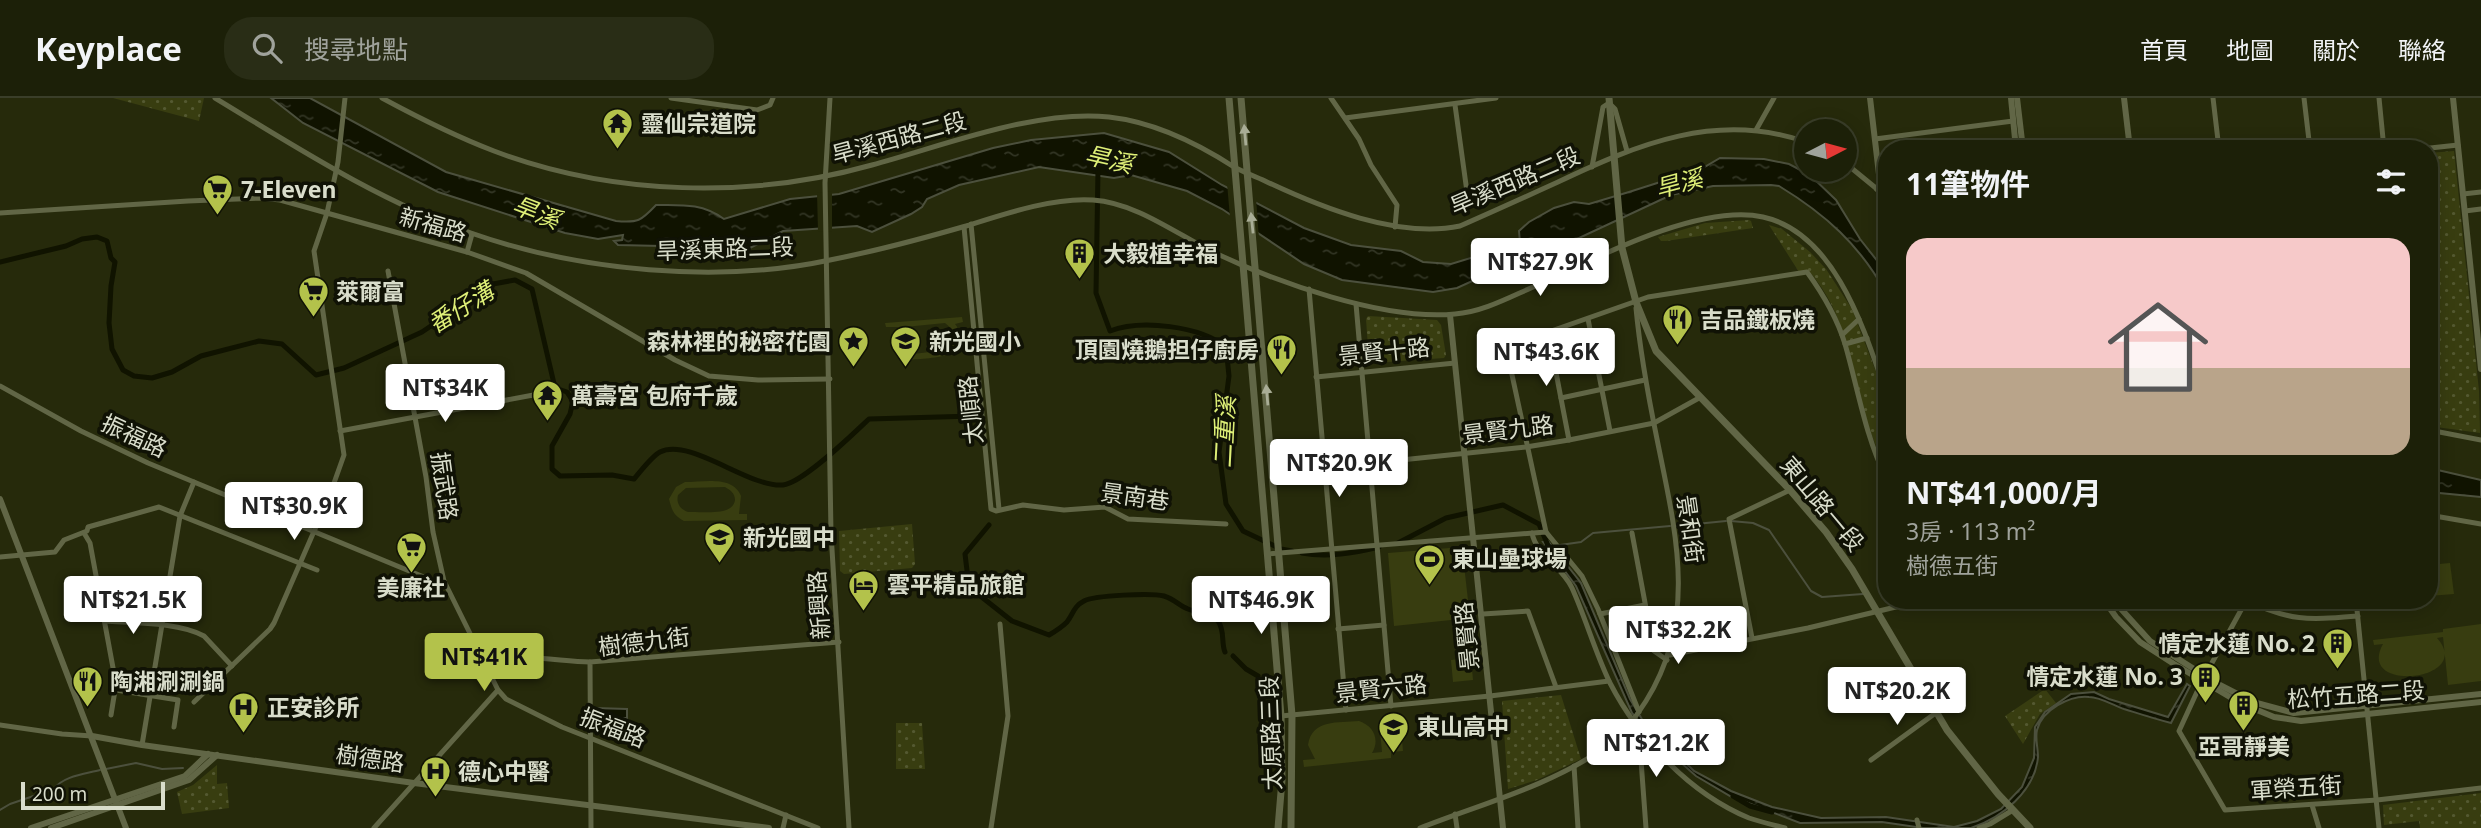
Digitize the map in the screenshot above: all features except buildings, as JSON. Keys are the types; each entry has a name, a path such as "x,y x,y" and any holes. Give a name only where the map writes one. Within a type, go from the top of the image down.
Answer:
{"main road":[{"path":"1229,98 1235,171 1250,264"},
{"path":"1241,98 1248,182 1250,264"},
{"path":"1609,100 1614,157"},
{"name":"東山路一段","path":"1614,157 1622,248 1636,302 1656,351 1790,490 1840,552 1959,748 2030,828"},
{"name":"太原路三段","path":"1250,264 1266,531 1281,716 1282,780 1278,828"},
{"name":"太原路三段","path":"1250,264 1278,536 1292,715 1291,828"}],"street":[{"name":"旱溪東路二段","path":"215,98 302,151 337,165 396,201 472,234 561,258 640,269 761,270 1058,203 1089,199 1110,202 1309,289 1356,304 1450,315 1475,311 1622,248 1674,229 1717,216 1767,218 1790,228 1819,254 1835,274 1859,319 1878,370"},
{"path":"194,702 270,629 344,455 314,251 327,213 337,165 345,98"},
{"name":"旱溪西路二段","path":"382,98 438,128 496,151 572,173 661,186 770,185 866,167 1017,125 1093,117 1128,120 1180,137 1235,171 1247,173 1313,202 1395,227 1443,229 1460,226 1627,151 1681,134 1737,128 1794,139"},
{"path":"671,98 757,110 770,105 773,98"},
{"name":"新興路","path":"830,98 825,183 831,533 849,828"},
{"path":"1331,98 1397,205 1395,227"},
{"path":"1345,118 1496,98"},
{"path":"1756,130 1774,98"},
{"path":"1870,98 1878,165"},
{"path":"2011,98 2015,140"},
{"path":"2017,98 2021,140"},
{"path":"2124,98 2129,140"},
{"path":"2213,98 2218,140"},
{"path":"2304,98 2309,140"},
{"path":"2379,98 2383,140"},
{"path":"2452,98 2477,293 2481,369"},
{"path":"1592,167 1603,107 1609,100 1615,109 1627,151"},
{"path":"1455,105 1467,192"},
{"path":"1875,139 2013,121"},
{"path":"2438,147 2458,145"},
{"path":"1857,173 1877,189"},
{"path":"2463,194 2481,192"},
{"name":"新福路","path":"0,213 261,198 298,203 526,273 675,360 709,376 758,380 830,379"},
{"path":"2465,211 2481,209"},
{"name":"太順路","path":"967,225 999,509"},
{"name":"太順路","path":"967,225 991,509"},
{"path":"467,253 472,234"},
{"name":"振武路","path":"388,271 444,581"},
{"path":"1639,713 1582,576 1546,532 1506,347 1648,298 1807,272 1822,293 1842,335 1862,413 1878,461"},
{"path":"1309,289 1346,710"},
{"name":"景和街","path":"1420,828 1574,766 1606,747 1632,722 1658,683 1668,657 1677,618 1679,566 1640,355 1636,302"},
{"path":"1356,304 1391,706"},
{"name":"景賢路","path":"1450,315 1503,828"},
{"path":"1588,319 1610,431"},
{"path":"1842,335 1859,319"},
{"path":"1548,331 1569,440"},
{"path":"1845,344 1867,338"},
{"path":"1640,355 1656,351"},
{"name":"景賢十路","path":"1316,377 1455,363"},
{"path":"1561,398 1645,380"},
{"name":"振福路","path":"0,386 81,431 194,482 436,582 444,581"},
{"path":"340,431 544,393"},
{"name":"景賢九路","path":"1324,468 1569,440 1654,423 1699,398"},
{"path":"982,422 989,415"},
{"path":"2438,432 2481,440"},
{"path":"142,745 180,516 194,482"},
{"path":"1752,638 1729,519 1790,490"},
{"path":"0,499 126,828"},
{"name":"景南巷","path":"991,509 995,511 1023,505 1064,510 1105,507 1128,519 1226,524"},
{"path":"0,557 55,552 64,540 84,533 88,527 156,507 317,570"},
{"path":"2438,517 2481,524"},
{"path":"1268,554 1546,532"},
{"path":"84,533 90,543 116,690 111,715"},
{"path":"1532,533 1539,550 1566,576 1609,681 1639,732 1696,786 1751,818 1785,828"},
{"path":"1632,533 1654,651 1668,657 1886,609"},
{"path":"374,828 498,691 444,581"},
{"path":"1600,614 1646,606"},
{"name":"松竹五路二段","path":"2110,609 2140,642 2203,678 2253,702 2283,711 2294,713 2367,710 2481,702"},
{"name":"松竹五路二段","path":"2121,609 2150,641 2203,678"},
{"name":"軍榮五街","path":"2242,609 2203,678 2179,731 2225,810 2377,800 2481,788"},
{"path":"2266,609 2304,620 2358,616"},
{"path":"2357,609 2379,828"},
{"path":"1483,614 1528,611 1556,687"},
{"path":"105,621 191,631 204,636 232,666"},
{"path":"991,828 1008,716 1000,624"},
{"path":"1338,629 1384,625"},
{"path":"1710,628 1713,646"},
{"name":"樹德九街","path":"591,828 590,662 839,642"},
{"path":"485,664 522,656 554,661 590,662"},
{"name":"景賢六路","path":"1281,716 1490,696 1609,681"},
{"path":"116,690 178,700 174,727"},
{"name":"振福路","path":"498,691 506,699 547,720 818,828"},
{"name":"松竹五路二段","path":"2367,710 2481,694"},
{"path":"1871,760 1937,712"},
{"path":"0,725 92,736"},
{"path":"1639,732 1646,828"},
{"name":"樹德路","path":"92,736 414,783 769,828"},
{"path":"51,828 185,776 208,754"},
{"path":"31,828 189,780 217,755"},
{"path":"1574,766 1578,828"},
{"path":"2312,805 2319,828"},
{"path":"1979,828 2013,810"},
{"path":"1455,814 1457,828"},
{"path":"783,828 786,815"},
{"path":"1751,818 1751,828"},
{"path":"715,820 715,828"},
{"path":"1917,820 1919,828"},
{"path":"1439,821 1440,828"}],"green space":[{"path":"113,98 204,98 199,121"},
{"path":"2454,151 2479,391 2480,433 2438,427 2438,152"},
{"path":"1749,220 1753,228 1666,241 1661,241 1658,237 1705,223"},
{"path":"1769,225 1782,229 1810,252 1826,269 1852,309 1878,377 1878,452 1867,422 1840,324 1822,288 1809,271 1799,272"},
{"path":"1368,316 1437,320 1441,325 1446,355 1444,358 1372,363 1369,361"},
{"path":"962,317 963,322 955,324 962,336 962,344 949,354 907,360 898,354 894,347 898,327 886,327 885,323","holes":["945,323 949,326 954,340 947,350 913,354 901,347 899,339 905,327"]},
{"path":"685,482 725,482 737,489 741,496 739,514 747,514 747,520 684,521 677,517 669,499 676,487","holes":["725,487 735,500 728,509 688,512 678,503 678,495 686,488"]},
{"path":"912,524 915,564 912,568 844,574 840,571 839,531"},
{"name":"東山壘球場","path":"1462,547 1470,618 1394,626 1388,553"},
{"path":"2450,563 2454,594 2438,595 2438,564"},
{"path":"2481,624 2481,681 2448,685 2445,653 2441,664 2430,672 2414,676 2398,675 2385,670 2379,660 2383,644 2374,645 2373,640 2443,632 2443,629","holes":["2443,637 2445,652 2437,638"]},
{"path":"1471,658 1473,680 1453,682 1451,660"},
{"path":"2045,689 2056,703 2040,714 2023,744 2005,716"},
{"path":"1561,695 1581,759 1537,780 1508,789 1502,701"},
{"path":"1359,721 1368,726 1374,734 1372,753 1382,752 1380,730 1401,728 1403,751 1391,752 1391,758 1304,767 1303,760 1315,759 1308,745 1315,731 1327,724"},
{"path":"896,723 922,723 925,769 896,769"},
{"path":"217,765 217,784 227,783 229,808 182,814 177,792 193,785"},
{"path":"2481,793 2481,828 2420,828 2419,821 2384,825 2383,805"}],"water":[{"name":"旱溪","path":"271,98 310,98 446,172 623,222 639,220 656,205 700,208 724,219 790,199 839,194 993,148 1031,140 1104,133 1169,152 1222,185 1304,228 1351,245 1401,251 1423,262 1451,264 1520,243 1519,231 1554,208 1574,202 1589,204 1629,192 1701,169 1720,158 1764,159 1794,167 1794,182 1817,182 1836,200 1878,262 1878,279 1840,232 1796,197 1779,186 1771,185 1713,186 1671,195 1547,253 1532,254 1457,288 1433,292 1342,280 1304,264 1222,209 1187,191 1131,175 1114,178 1039,167 959,185 927,199 922,207 911,214 872,232 857,226 783,231 750,248 618,245 614,241 622,240 623,235 598,239 565,233 438,192 303,123"},
{"path":"2438,470 2481,480 2481,497 2438,493"},
{"path":"1548,541 1581,583 1630,699 1643,721 1694,771 1731,791 1772,807 1821,818 1886,817 1954,827 1977,821 2001,809 2022,787 2034,758 2035,727 2045,712 2071,694 2094,692 2168,717 2187,684 2190,686 2171,723 2093,697 2074,698 2058,705 2045,716 2037,730 2036,769 2024,792 2005,810 1971,828 1923,828 1882,822 1800,823 1730,796 1696,776 1654,739 1632,713 1576,586 1543,542"},
{"path":"595,708 627,709 627,718 623,718 623,736 595,733"}],"pier":[{"path":"1227,183 1256,198 1259,239 1230,218"},
{"path":"832,191 832,231 818,232 817,193"}],"waterway":[{"name":"二重溪","path":"1098,170 1096,293 1110,331 1138,325 1170,327 1201,334 1226,347 1229,376 1219,452 1226,504 1243,531 1281,549 1292,551"},
{"name":"番仔溝","path":"0,262 66,246 82,239 97,237 107,241 111,258 115,262 109,323 112,349 123,370 134,376 152,378 172,372 201,356 259,341 282,344 316,375 344,368 422,332 493,284 515,280 532,289 555,388 567,392 573,401 570,414 552,446 552,469 560,476 612,475 634,479 657,454 673,449 687,451 769,484 783,485 815,467 869,419 974,416"},
{"name":"二重溪","path":"1398,543 1446,518 1503,505 1539,524 1549,548"},
{"path":"1676,526 1726,521"},
{"path":"1731,521 1753,523 1769,530 1811,591 1822,597 1863,594"},
{"name":"番仔溝","path":"989,525 965,554 969,587 1012,621 1049,635 1067,622 1084,601 1124,595 1164,596 1188,609 1215,618 1221,628 1225,652"},
{"path":"1560,545 1581,542 1593,533 1670,526"},
{"name":"二重溪","path":"1302,553 1340,554 1379,547"},
{"name":"番仔溝","path":"1233,656 1258,676"},
{"path":"106,769 136,763 162,769 183,768"},
{"path":"0,810 54,789 69,778 100,770"},
{"name":"二重溪","path":"1733,796 1750,806 1772,812"}],"place":[{"name":"靈仙宗道院","path":"618,151"},
{"name":"7-Eleven","path":"218,217"},
{"name":"大毅植幸福","path":"1080,281"},
{"name":"萊爾富","path":"313,319"},
{"name":"吉品鐵板燒","path":"1677,347"},
{"name":"森林裡的秘密花園","path":"854,369"},
{"name":"新光國小","path":"906,369"},
{"name":"頂園燒鵝担仔廚房","path":"1282,377"},
{"name":"萬壽宮 包府千歲","path":"548,423"},
{"name":"新光國中","path":"720,565"},
{"name":"美廉社","path":"411,574"},
{"name":"東山壘球場","path":"1429,586"},
{"name":"雲平精品旅館","path":"864,612"},
{"name":"情定水蓮 No. 2","path":"2338,671"},
{"name":"情定水蓮 No. 3","path":"2206,704"},
{"name":"陶湘涮涮鍋","path":"87,709"},
{"name":"亞哥靜美","path":"2244,733"},
{"name":"正安診所","path":"244,735"},
{"name":"東山高中","path":"1394,754"},
{"name":"德心中醫","path":"435,799"}]}
